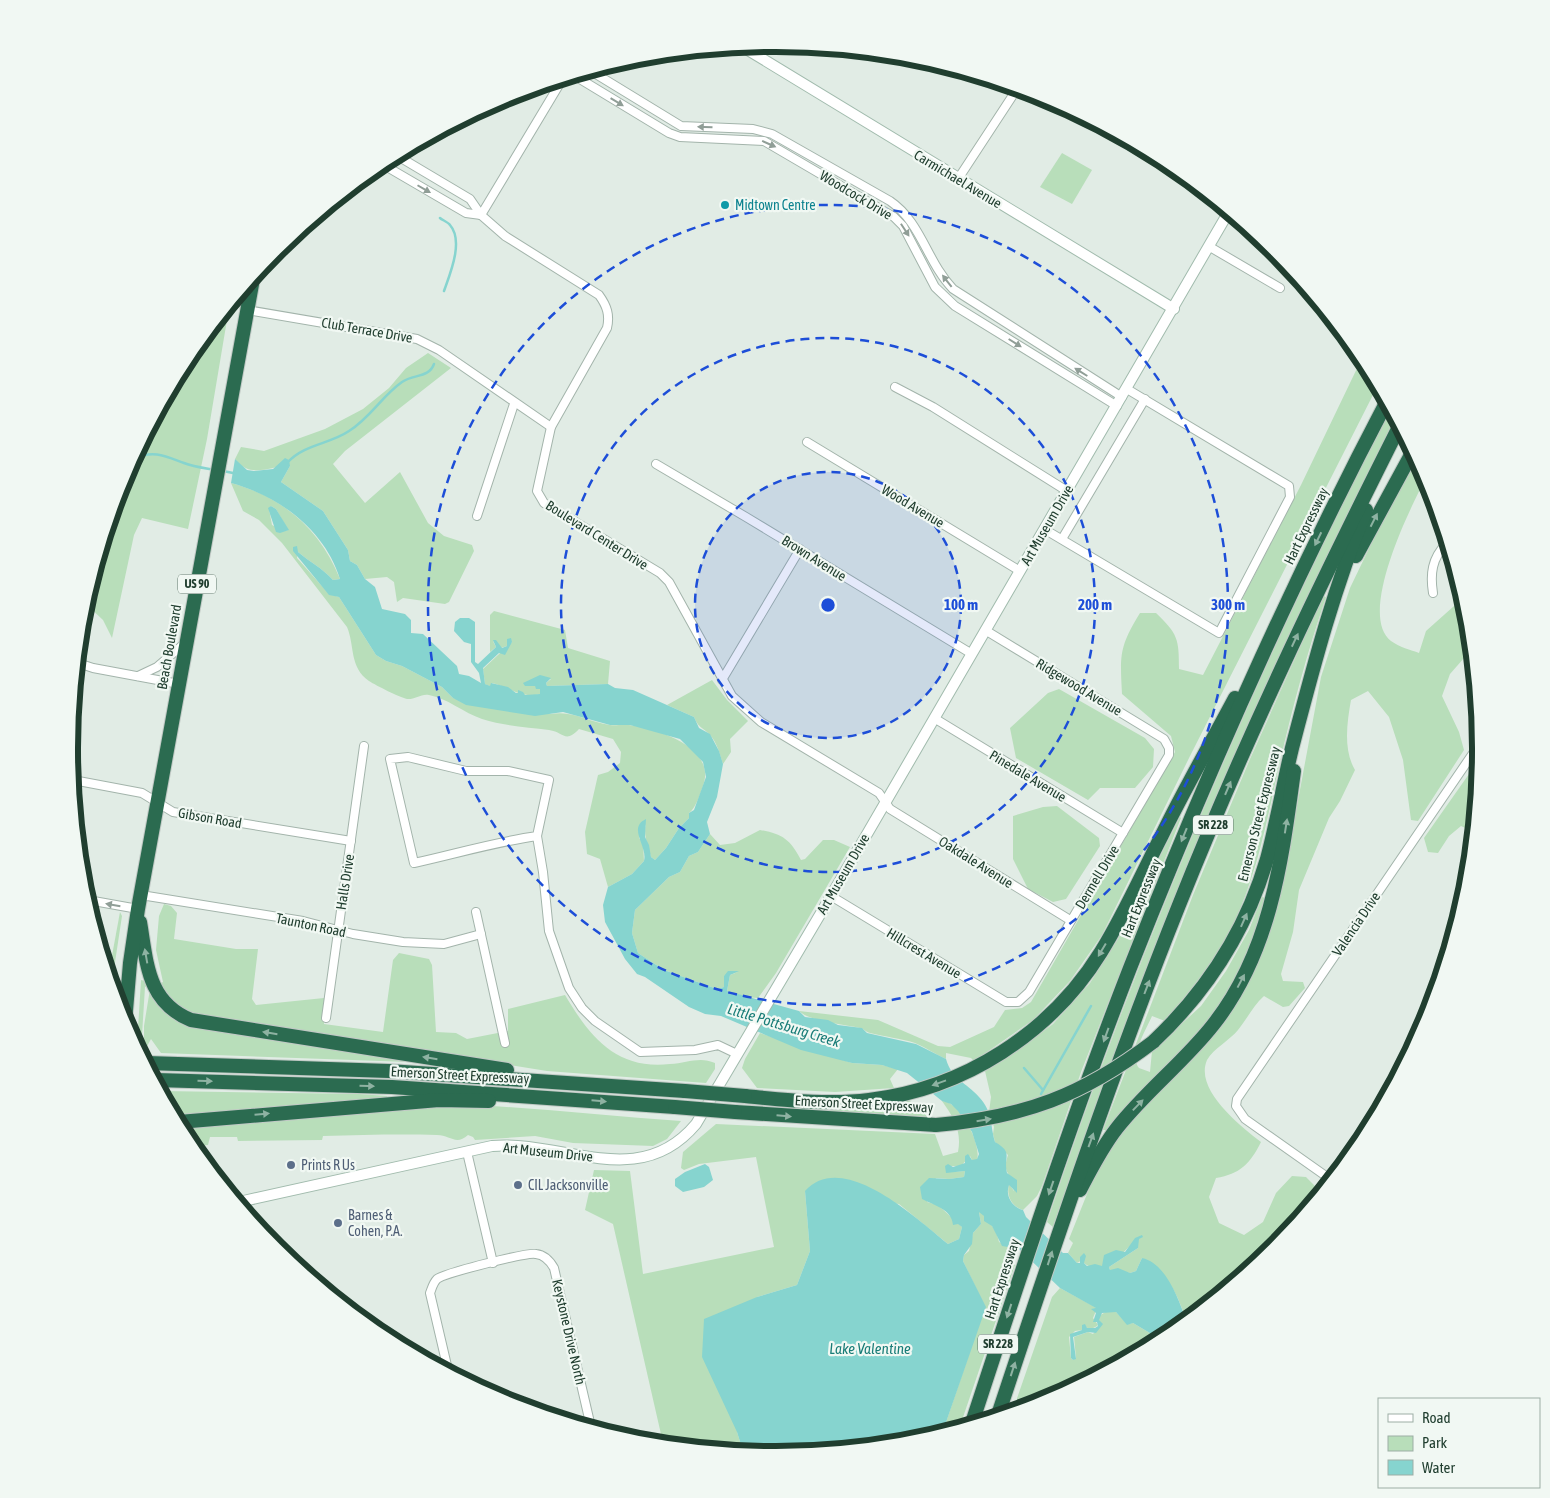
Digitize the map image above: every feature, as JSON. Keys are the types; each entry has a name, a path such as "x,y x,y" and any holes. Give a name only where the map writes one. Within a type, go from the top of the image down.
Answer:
{"highway":[{"name":"Beach Boulevard","path":"127,1002 130,963 140,895 250,291"},
{"name":"Hart Expressway","path":"974,1416 1039,1219 1137,952 1213,767 1289,598 1382,408"},
{"name":"Emerson Street Expressway","path":"163,1080 392,1087 563,1098 878,1123 936,1125 996,1118 1050,1102 1100,1078 1152,1042 1204,986 1216,970 1243,923 1267,858 1305,699 1326,628 1357,532 1396,434"},
{"name":"SR 228","path":"1000,1409 1057,1235 1126,1042 1220,808 1338,548 1396,434"},
{"path":"1326,628 1358,552 1408,460"},
{"name":"Emerson Street Expressway","path":"153,1063 389,1071 838,1102 870,1100 904,1094 974,1069 1020,1040 1057,1009 1101,952 1173,812 1289,598"},
{"path":"1057,1235 1109,1140 1130,1113 1214,1024 1230,1001 1254,955 1267,920 1280,867 1305,699"},
{"path":"138,909 153,985 172,1010 186,1018 202,1023 500,1069 564,1082"},
{"path":"187,1121 439,1100 500,1101 563,1098"}],"street":[{"name":"Carmichael Avenue","path":"753,53 1174,309"},
{"name":"Woodcock Drive","path":"598,75 681,126 753,130 772,134 890,202 903,210 940,273 958,293 1122,397"},
{"name":"Woodcock Drive","path":"582,80 669,133 680,137 764,141 894,217 903,226 935,287 955,306 1122,397"},
{"path":"481,215 558,87"},
{"path":"958,179 1013,95"},
{"name":"Boulevard Center Drive","path":"404,160 470,199 481,215 505,236 599,295 607,309 609,319 607,328 550,427 538,483 539,497 544,504 660,573 669,582 732,696 761,722 879,793 885,801"},
{"name":"Boulevard Center Drive","path":"390,169 466,214 481,215"},
{"name":"Art Museum Drive","path":"245,1201 507,1145 620,1160 634,1160 661,1153 682,1140 696,1124 831,896 1225,218"},
{"path":"1210,247 1280,288"},
{"name":"Club Terrace Drive","path":"247,310 417,339 439,350 514,404 550,427"},
{"path":"895,387 933,407 1067,491"},
{"path":"1044,529 1218,633 1290,497 1289,486 1145,399 1122,397"},
{"path":"1062,539 1145,399"},
{"path":"477,516 514,404"},
{"name":"Wood Avenue","path":"807,442 1020,572"},
{"name":"Brown Avenue","path":"656,464 972,654"},
{"path":"722,680 800,549"},
{"path":"1433,593 1432,567 1442,549"},
{"name":"Ridgewood Avenue","path":"986,630 1164,739 1169,748"},
{"path":"137,677 157,667 187,641"},
{"path":"83,665 179,684"},
{"name":"Pinedale Avenue","path":"934,718 1123,833"},
{"name":"Halls Drive","path":"326,1018 364,746"},
{"name":"Dermell Drive","path":"1018,1002 1029,992 1169,755 1169,748"},
{"name":"Valencia Drive","path":"1326,1176 1245,1119 1236,1106 1237,1099 1472,755"},
{"path":"537,836 496,842 476,850 414,863 390,760 408,757 466,771 508,770 549,780 537,836 549,932 568,988 582,1008 595,1021 640,1052 695,1050 718,1045 737,1054"},
{"name":"Gibson Road","path":"79,781 142,794 172,812 351,841"},
{"name":"Oakdale Avenue","path":"885,801 890,809 1070,920"},
{"name":"Taunton Road","path":"140,895 303,921 395,941 431,944 450,942 481,934"},
{"name":"Hillcrest Avenue","path":"831,896 1006,1002 1018,1002"},
{"path":"96,901 138,909"},
{"path":"476,912 504,1043"},
{"path":"446,1363 430,1293 434,1282 444,1276 493,1263 467,1152"},
{"name":"Keystone Drive North","path":"493,1263 535,1253 549,1260 554,1268 589,1420"}],"green space":[{"path":"1062,153 1092,170 1072,204 1040,187"},
{"path":"227,319 207,439 188,529 142,518 134,535 112,638 103,620 93,610 115,525 132,482 150,441 172,401 196,362"},
{"path":"428,353 451,368 345,451 333,464 365,503 400,472 428,523 444,536 472,545 474,551 449,602 445,604 403,598 397,602 394,582 387,577 365,579 357,565 350,561 348,550 323,511 281,482 290,466 254,470 241,465 235,459 241,447 264,451 325,429 363,409 389,388 406,368"},
{"path":"1357,368 1374,394 1190,756 1102,935 1070,981 1033,1020 974,1061 971,1058 946,1053 946,1059 915,1043 870,1033 860,1028 811,1018 799,1011 878,1020 938,1046 950,1047 994,1027 1005,1010 1022,1008 1031,1002 1175,752 1171,736 1122,694 1122,652 1133,625 1140,613 1156,613 1169,626 1176,638 1179,669 1203,675 1301,485"},
{"path":"1387,416 1392,426 1345,518 1298,617 1209,817 1128,1021 1053,1227 1047,1222 1073,1146 1128,995 1188,846 1285,625"},
{"path":"1412,469 1421,489 1399,536 1383,586 1380,609 1382,628 1391,641 1401,647 1419,653 1426,631 1456,604 1466,656 1450,674 1442,696 1459,732 1464,750 1418,821 1411,820 1403,760 1389,717 1368,691 1351,700 1347,727 1347,745 1355,770 1340,801 1329,818 1299,890 1293,932 1281,974 1283,981 1303,982 1305,988 1289,1006 1283,1007 1264,996 1238,1030 1210,1056 1207,1060 1205,1071 1207,1083 1213,1095 1242,1127 1261,1142 1253,1156 1238,1171 1216,1178 1209,1197 1219,1223 1244,1235 1263,1222 1276,1193 1292,1176 1306,1177 1316,1187 1299,1208 1234,1273 1184,1313 1175,1292 1165,1278 1142,1258 1136,1271 1130,1273 1110,1270 1109,1267 1138,1248 1135,1240 1112,1261 1098,1267 1091,1267 1084,1263 1084,1259 1077,1263 1068,1253 1073,1243 1069,1239 1095,1174 1113,1145 1139,1112 1219,1026 1285,870 1321,677 1350,588 1387,511"},
{"path":"231,483 267,497 283,506 298,518 322,545 340,579 333,580 298,552 297,558 329,594 339,597 376,655 442,687 453,698 551,714 574,715 602,724 641,727 682,742 701,761 705,772 703,786 696,804 689,813 689,818 655,860 651,857 647,845 646,824 639,838 643,843 644,861 632,874 608,887 600,859 587,854 585,832 598,775 608,772 620,763 621,752 613,739 579,729 571,736 564,736 554,731 490,721 475,716 436,697 426,695 407,699 369,681 355,663 347,627 282,543 259,520 243,511","holes":["271,506 276,509 288,530 284,531 272,525 269,509"]},
{"path":"1323,596 1326,597 1312,639 1295,702 1249,887 1233,925 1202,975 1165,1021 1152,1016 1137,1050 1136,1063 1139,1068 1150,1072 1152,1051 1201,1006 1226,971 1249,930 1262,897 1266,898 1263,921 1221,1008 1107,1130 1103,1130 1193,895 1250,759"},
{"path":"494,611 565,630 568,648 610,661 608,684 547,686 546,683 551,679 537,678 532,680 528,686 540,688 540,694 527,695 492,683 491,687 485,684 483,669 512,642 507,639 507,646 501,648 493,641 496,647 490,652 490,615"},
{"path":"712,680 727,700 748,721 730,739 731,752 723,764 715,741 708,732 699,726 694,717 667,705"},
{"path":"1059,689 1145,738 1154,749 1153,767 1135,788 1100,788 1088,800 1016,758 1010,728 1048,693"},
{"path":"1471,773 1467,829 1461,826 1449,836 1438,853 1428,852 1424,838"},
{"path":"1057,806 1099,838 1100,846 1066,899 1053,902 1028,889 1013,859 1013,816 1043,807"},
{"path":"1180,817 1081,1072 1042,1186 1037,1196 1023,1210 1019,1209 1013,1204 1008,1193 1009,1184 1014,1191 1011,1177 1006,1167 1008,1155 995,1142 993,1134 994,1127 989,1112 991,1097 985,1071 1007,1058 1053,1024 1090,983 1118,939"},
{"path":"760,830 774,833 785,839 793,847 801,860 805,859 823,840 834,840 850,847 776,973 758,998 744,997 727,991 730,975 738,972 724,976 724,987 717,989 664,970 638,953 632,933 635,910 669,877 680,872 689,856 698,852 710,834 720,845 735,843"},
{"path":"164,904 171,906 177,913 174,939 236,949 258,949 252,999 256,1005 324,998 324,1024 383,1032 393,960 399,953 429,959 432,965 436,1032 456,1033 467,1039 508,1031 508,1009 565,995 595,1037 620,1056 634,1062 651,1064 704,1060 715,1063 715,1069 706,1083 547,1071 197,1016 174,1005 159,984 163,982 156,950 159,916"},
{"path":"120,912 122,916 114,969 111,960"},
{"path":"141,980 149,985 145,987 142,1038 138,1030"},
{"path":"150,989 172,1014 410,1058 409,1062 161,1053 151,1039 146,1048 144,1043 144,1026"},
{"path":"760,1033 852,1063 882,1065 898,1069 890,1079 894,1088 835,1092 757,1088 742,1068"},
{"path":"169,1091 359,1094 387,1096 387,1100 185,1118"},
{"path":"909,1100 929,1118 810,1111 810,1108 878,1105"},
{"path":"942,1101 949,1103 955,1108 968,1124 976,1144 977,1160 972,1160 970,1156 961,1166 950,1166 952,1172 965,1171 964,1177 936,1178 927,1202 938,1205 962,1227 959,1239 948,1244 899,1204 805,1191 810,1251 797,1285 757,1297 737,1432 741,1445 684,1440 661,1436 613,1224 585,1210 594,1170 630,1171 643,1274 774,1247 756,1157 699,1164 684,1170 681,1168 683,1152 716,1124 935,1134 943,1156 958,1152 958,1131"},
{"path":"454,1104 681,1121 667,1139 653,1146 573,1143 535,1136 475,1140 468,1135 460,1140 442,1135 323,1136 322,1140 238,1141 237,1137 210,1137 208,1145 203,1146 191,1127"},
{"path":"979,1212 992,1226 999,1242 1009,1247 1006,1258 1015,1265 962,1420 945,1424 985,1307 963,1261 964,1255 969,1251 973,1233 981,1224"},
{"path":"1060,1288 1097,1308 1093,1318 1098,1325 1090,1328 1082,1325 1082,1330 1075,1331 1069,1337 1071,1358 1073,1360 1076,1358 1074,1337 1088,1332 1093,1334 1098,1328 1099,1316 1107,1311 1116,1312 1127,1324 1133,1323 1152,1334 1083,1374 1016,1402 1052,1297"}],"water":[{"name":"Lake Valentine","path":"285,458 289,460 290,466 281,482 323,511 348,550 350,561 357,565 365,579 375,587 382,609 405,614 411,620 411,633 423,634 457,666 459,674 469,676 481,683 479,673 471,662 471,644 464,642 454,631 455,622 460,618 469,618 475,622 475,662 478,664 496,647 493,640 496,640 502,648 507,646 507,639 511,638 512,642 505,655 499,653 483,668 485,684 490,686 491,683 508,687 516,693 518,693 518,690 525,695 540,694 540,689 536,689 535,686 525,686 523,683 540,675 551,678 546,683 547,686 608,684 615,688 633,690 694,717 699,728 710,734 723,764 717,797 707,822 710,834 698,852 689,856 680,872 669,877 635,910 632,933 638,953 664,970 717,989 724,987 724,976 728,971 739,971 730,975 727,991 799,1011 805,1017 828,1020 838,1025 862,1028 867,1033 916,1044 946,1059 952,1072 974,1092 987,1108 995,1142 1004,1149 1007,1155 1007,1173 1017,1180 1017,1193 1009,1185 1008,1189 1010,1200 1013,1204 1023,1210 1026,1217 1063,1253 1068,1253 1077,1263 1080,1263 1080,1257 1084,1253 1086,1256 1084,1263 1087,1266 1095,1264 1102,1266 1104,1255 1116,1250 1125,1252 1135,1238 1142,1235 1143,1237 1139,1239 1138,1248 1109,1267 1110,1270 1118,1268 1130,1273 1136,1271 1142,1258 1150,1261 1165,1275 1183,1313 1152,1334 1133,1323 1127,1325 1116,1312 1102,1313 1099,1320 1103,1324 1096,1333 1088,1332 1073,1337 1076,1359 1073,1360 1071,1358 1070,1334 1082,1330 1082,1325 1085,1324 1087,1328 1098,1326 1097,1322 1093,1322 1096,1313 1091,1309 1096,1308 1060,1288 1019,1249 1002,1246 992,1226 984,1221 984,1216 979,1212 981,1224 973,1233 972,1244 964,1255 963,1261 986,1307 945,1424 866,1440 775,1446 741,1445 702,1357 704,1319 757,1297 797,1285 810,1251 805,1191 821,1180 839,1178 859,1183 879,1192 899,1205 948,1244 959,1239 962,1227 958,1224 953,1225 946,1211 922,1199 920,1187 929,1178 949,1179 964,1177 965,1171 946,1173 945,1166 948,1164 953,1167 965,1163 965,1156 968,1154 972,1160 977,1159 979,1154 972,1132 951,1104 942,1101 907,1073 882,1065 852,1063 801,1050 721,1016 705,1014 689,1007 645,977 637,974 625,959 605,922 603,905 608,887 632,874 644,861 638,832 638,827 641,823 646,819 645,837 649,845 651,857 655,860 689,818 689,813 694,810 706,777 703,762 680,739 630,725 610,725 563,712 535,716 466,705 453,698 442,687 376,655 339,597 329,595 293,551 293,547 297,546 298,552 333,580 340,579 333,561 312,531 283,506 249,489 231,483 235,459 247,470 273,469"},
{"path":"271,506 276,509 289,530 280,533 276,532 268,508"},
{"path":"705,1164 709,1167 713,1180 704,1187 683,1192 675,1186 675,1179 685,1172"}],"waterway":[{"path":"440,218 450,225 456,240 454,258 444,291"},
{"path":"288,462 302,451 349,431 402,382 429,372 434,364"},
{"name":"Little Pottsburg Creek","path":"144,455 160,455 192,466 215,470"},
{"name":"Little Pottsburg Creek","path":"223,471 233,473"},
{"path":"1041,1094 1091,1006"},
{"path":"1024,1068 1043,1090"}],"place":[{"name":"Midtown Centre","path":"725,205"},
{"name":"Prints R Us","path":"291,1165"},
{"name":"CIL Jacksonville","path":"518,1185"},
{"name":"Barnes & Cohen, P.A.","path":"338,1223"}]}
